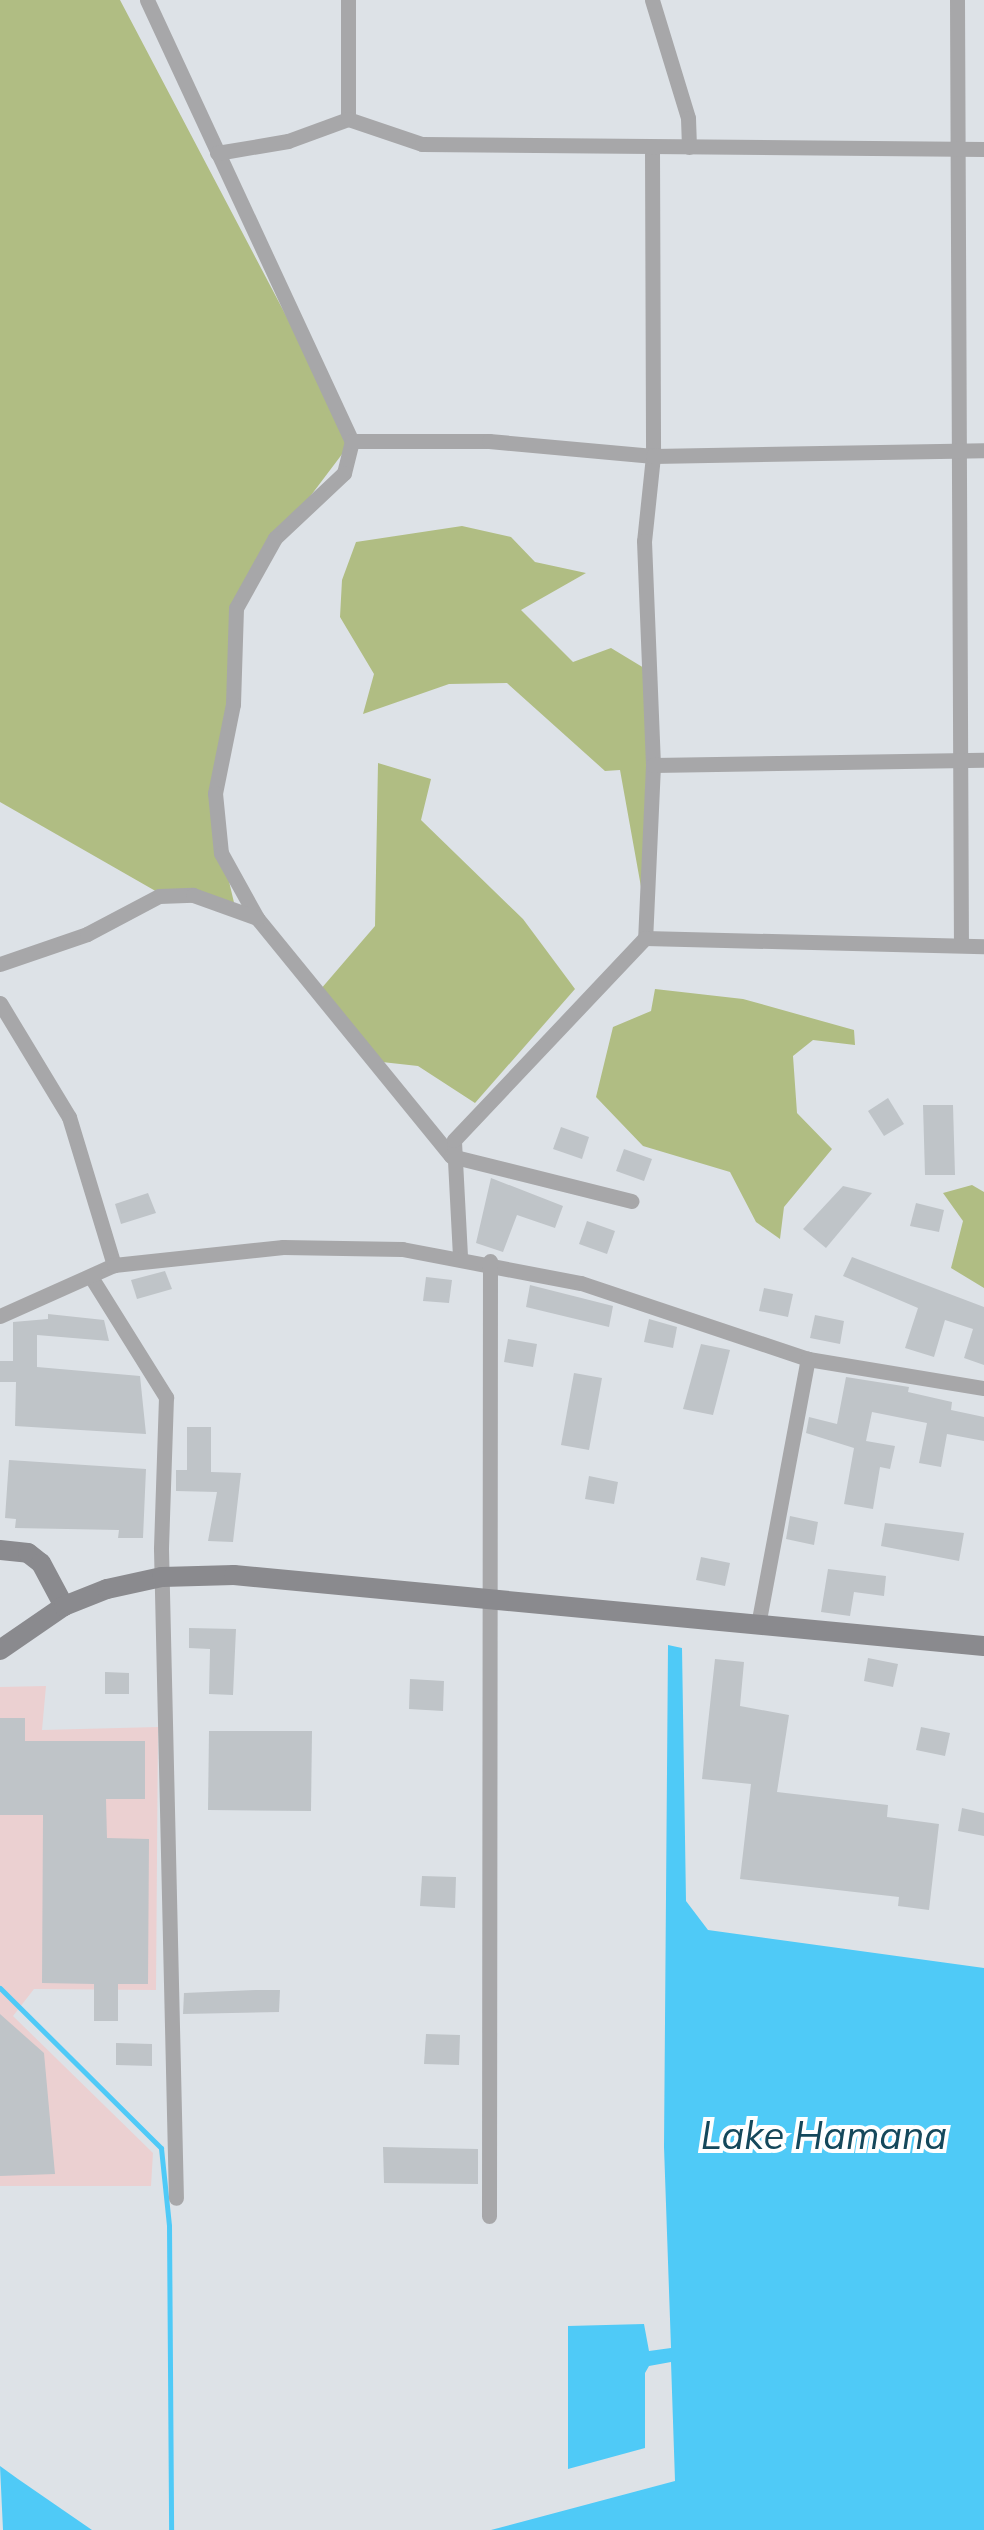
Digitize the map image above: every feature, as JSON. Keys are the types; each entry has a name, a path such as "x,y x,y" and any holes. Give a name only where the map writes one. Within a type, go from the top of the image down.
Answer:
{"street":[{"path":"147,0 352,441 344,473 275,538 236,608 232,704 214,793 215,836 257,918 451,1156 632,1201"},
{"path":"348,0 348,120"},
{"path":"652,0 688,118 688,147"},
{"path":"957,0 961,944"},
{"path":"216,153 288,141 348,120 422,144 652,150 984,149"},
{"path":"460,1256 451,1156 454,1140 645,938 653,766 644,541 654,456 652,150"},
{"path":"352,441 489,442 654,456 984,450"},
{"path":"653,766 984,760"},
{"path":"0,964 87,934 159,896 193,895 257,918"},
{"path":"645,938 790,946 984,946"},
{"path":"0,1003 76,1134 114,1265"},
{"path":"0,1316 114,1265 283,1247 460,1256 581,1283 808,1359 984,1388"},
{"path":"489,2216 488,1599 494,1291 490,1261"},
{"path":"91,1278 166,1397 162,1577 176,2198"},
{"path":"758,1624 808,1359"},
{"path":"0,1550 28,1553 41,1563 64,1606"},
{"path":"0,1650 64,1606 162,1577 234,1575 984,1646"}],"shaded area":[{"path":"46,1686 42,1730 158,1727 156,1990 34,1989 13,2016 153,2153 151,2186 0,2186 0,1687"}],"green space":[{"path":"0,0 120,0 352,441 244,584 215,822 236,911 159,893 0,802"},
{"path":"462,526 511,537 535,562 586,573 521,610 573,662 611,648 649,671 643,898 620,770 605,771 507,683 449,684 363,714 374,674 340,617 342,580 356,542"},
{"path":"378,763 431,779 421,820 523,919 575,989 475,1103 418,1066 382,1062 320,990 375,926"},
{"path":"655,989 743,999 854,1030 855,1045 813,1040 793,1056 797,1113 832,1149 784,1207 780,1239 756,1222 730,1172 643,1146 596,1097 613,1027 651,1011"},
{"path":"972,1185 984,1192 984,1288 951,1268 963,1221 943,1193"}],"water":[{"name":"Lake Hamana","path":"668,1645 682,1648 686,1901 708,1930 984,1968 984,2530 491,2530 675,2481 671,2362 649,2366 645,2373 645,2448 568,2469 568,2326 644,2324 649,2351 671,2348 664,2147"},
{"path":"0,2466 18,2479 92,2530 3,2530"}],"building":[{"path":"888,1098 904,1124 884,1136 868,1111"},
{"path":"923,1105 953,1105 955,1175 925,1175"},
{"path":"561,1127 589,1137 582,1159 553,1149"},
{"path":"624,1149 652,1159 644,1181 616,1171"},
{"path":"491,1178 563,1206 555,1228 517,1215 503,1252 476,1243"},
{"path":"843,1186 872,1193 826,1248 803,1229"},
{"path":"148,1193 156,1213 121,1224 115,1204"},
{"path":"916,1203 944,1210 939,1232 910,1226"},
{"path":"587,1221 615,1231 607,1254 579,1244"},
{"path":"852,1257 984,1307 984,1365 964,1358 973,1329 945,1320 934,1357 905,1348 918,1308 843,1276"},
{"path":"165,1271 172,1289 137,1299 131,1280"},
{"path":"426,1277 452,1280 449,1303 423,1301"},
{"path":"530,1285 613,1306 609,1327 526,1307"},
{"path":"764,1288 793,1294 788,1317 759,1311"},
{"path":"48,1314 104,1320 109,1341 37,1335 37,1367 140,1376 146,1434 15,1426 16,1382 0,1382 0,1361 13,1361 13,1322 48,1319"},
{"path":"815,1315 844,1321 840,1344 810,1338"},
{"path":"649,1319 677,1327 673,1348 644,1342"},
{"path":"508,1339 537,1344 533,1367 504,1362"},
{"path":"701,1344 730,1350 713,1415 683,1409"},
{"path":"574,1373 602,1378 589,1450 561,1445"},
{"path":"846,1377 909,1387 908,1392 952,1402 951,1410 984,1417 984,1441 947,1434 941,1467 919,1463 927,1423 872,1412 866,1441 895,1446 890,1469 880,1467 873,1509 844,1504 854,1448 806,1433 809,1417 837,1424"},
{"path":"187,1427 211,1427 211,1472 241,1473 233,1542 208,1541 217,1492 176,1491 176,1470 187,1470"},
{"path":"9,1460 146,1469 143,1538 118,1538 119,1530 15,1528 16,1519 5,1518"},
{"path":"589,1476 618,1482 614,1504 585,1499"},
{"path":"790,1516 818,1522 814,1545 786,1539"},
{"path":"885,1523 964,1533 959,1561 881,1546"},
{"path":"701,1557 730,1563 725,1586 696,1580"},
{"path":"828,1569 886,1576 884,1596 854,1592 850,1616 821,1612"},
{"path":"189,1628 236,1629 233,1695 209,1694 210,1649 189,1648"},
{"path":"868,1658 898,1664 893,1687 864,1681"},
{"path":"715,1659 744,1662 740,1706 789,1715 777,1792 888,1805 887,1817 939,1824 929,1910 898,1906 899,1897 740,1879 751,1784 702,1779"},
{"path":"105,1672 129,1673 129,1694 105,1694"},
{"path":"410,1679 444,1681 443,1711 409,1709"},
{"path":"0,1718 25,1718 25,1741 145,1741 145,1799 106,1799 107,1838 149,1839 148,1984 118,1984 118,2021 94,2021 94,1984 42,1983 43,1815 0,1815"},
{"path":"921,1727 950,1733 945,1756 916,1750"},
{"path":"209,1731 312,1731 311,1811 208,1810"},
{"path":"962,1808 984,1813 984,1836 958,1831"},
{"path":"422,1876 456,1877 455,1908 420,1906"},
{"path":"280,1990 279,2012 183,2014 184,1993"},
{"path":"0,2014 44,2053 55,2174 0,2176"},
{"path":"426,2034 460,2035 459,2065 424,2064"},
{"path":"116,2043 152,2044 152,2066 116,2065"},
{"path":"383,2147 478,2149 478,2184 384,2183"}],"waterway":[{"path":"0,1988 161,2148 169,2226 171,2530"}]}
